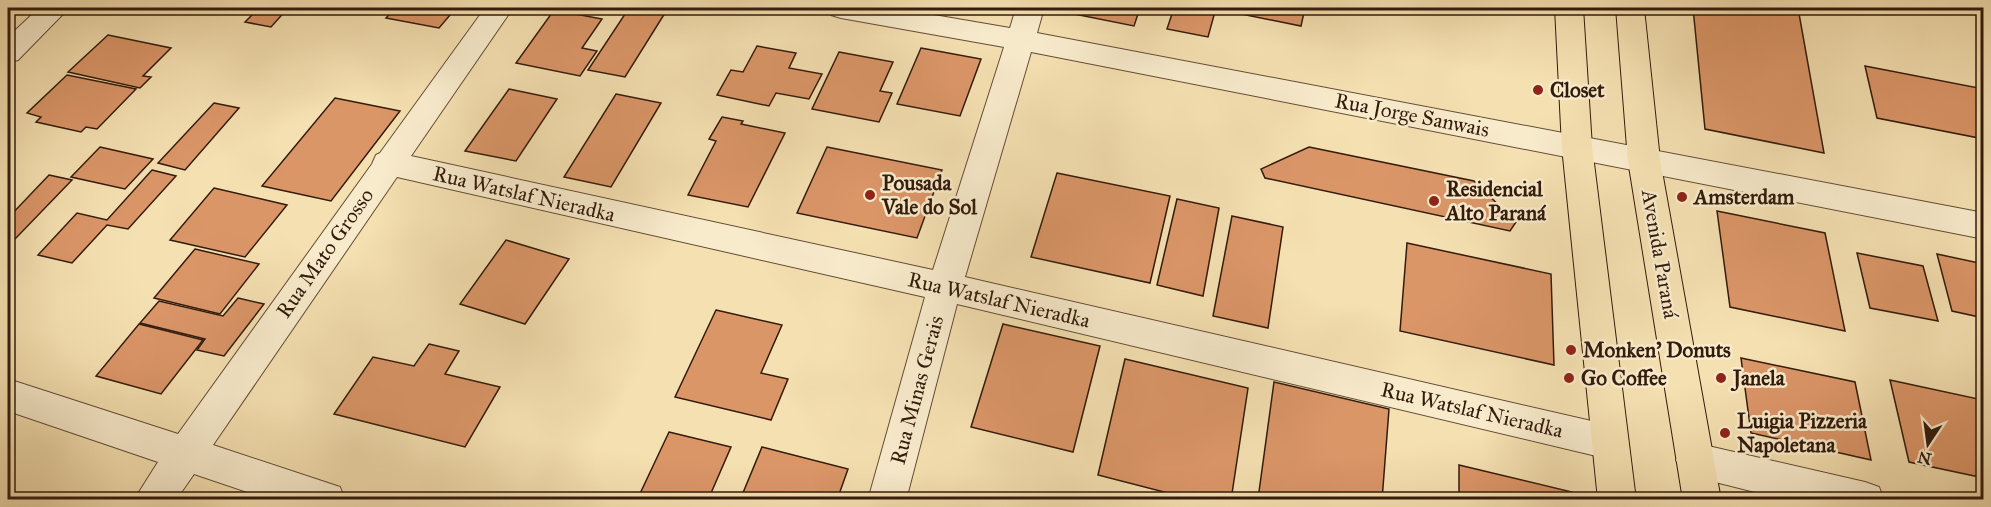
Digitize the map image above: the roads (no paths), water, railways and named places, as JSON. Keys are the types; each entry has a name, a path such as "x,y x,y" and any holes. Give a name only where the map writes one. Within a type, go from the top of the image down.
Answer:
{"main road":[{"path":"1569,8 1577,147 1617,500"},
{"name":"Avenida Paraná","path":"1630,8 1644,160 1702,500"}],"street":[{"path":"8,53 55,8"},
{"name":"Rua Mato Grosso","path":"153,500 387,163 499,8"},
{"name":"Rua Jorge Sanwais","path":"841,8 1022,40 1983,226"},
{"name":"Rua Minas Gerais","path":"887,500 945,287 1030,8"},
{"name":"Rua Watslaf Nieradka","path":"387,163 945,287 1609,442"},
{"path":"8,395 326,500"},
{"path":"1695,460 1864,500"}],"place":[{"name":"Closet","path":"1538,90"},
{"name":"Pousada Vale do Sol","path":"870,195"},
{"name":"Amsterdam","path":"1682,197"},
{"name":"Residencial Alto Paraná","path":"1434,201"},
{"name":"Monken' Donuts","path":"1571,350"},
{"name":"Go Coffee","path":"1569,378"},
{"name":"Janela","path":"1721,378"},
{"name":"Luigia Pizzeria Napoletana","path":"1725,433"}]}
